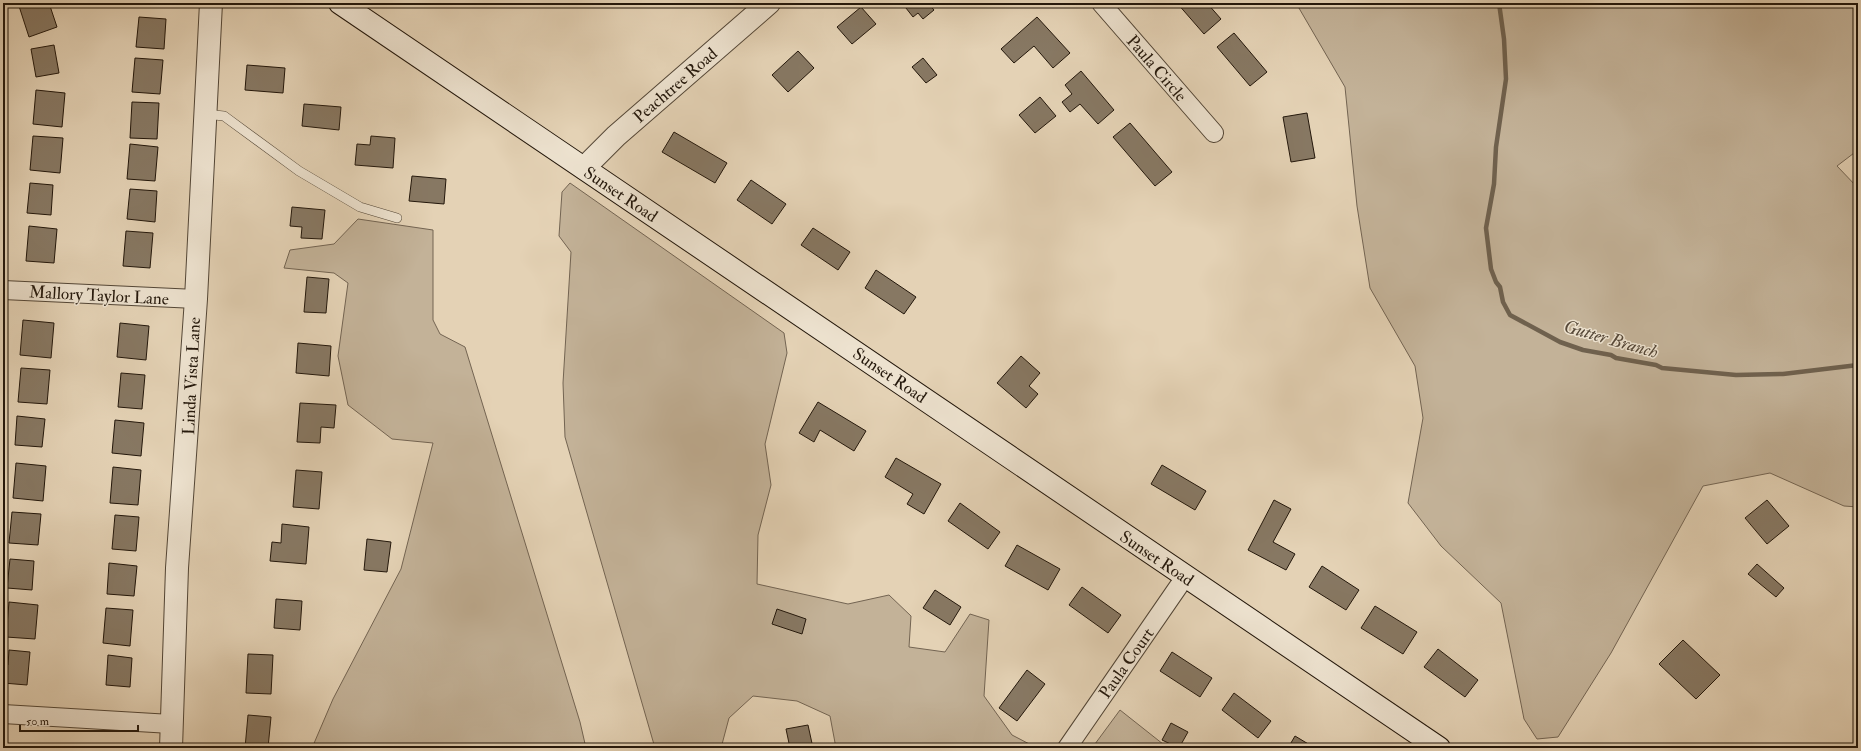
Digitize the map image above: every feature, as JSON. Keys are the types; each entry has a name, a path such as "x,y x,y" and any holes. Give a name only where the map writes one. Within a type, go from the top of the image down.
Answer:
{"main road":[{"name":"Linda Vista Lane","path":"171,748 177,568 196,299 204,114 211,3"},
{"name":"Sunset Road","path":"340,3 1439,748"},
{"name":"Peachtree Road","path":"584,168 619,133 769,3"}],"street":[{"name":"Paula Circle","path":"1101,3 1214,133"},
{"name":"Mallory Taylor Lane","path":"3,290 196,299"},
{"name":"Paula Court","path":"1067,748 1186,577"},
{"path":"3,714 171,724"}],"lane":[{"path":"204,114 224,116 299,171 360,207 397,218"}],"shaded area":[{"path":"1296,3 1858,3 1858,150 1837,166 1858,188 1858,507 1844,506 1770,473 1703,486 1611,653 1558,737 1537,739 1524,719 1501,603 1441,546 1408,503 1423,418 1415,366 1370,288 1357,206 1345,87"},
{"path":"570,183 784,333 787,353 765,444 771,485 758,535 757,584 848,604 889,595 911,616 909,647 945,652 970,614 989,620 984,696 1012,735 1037,748 836,748 830,716 797,701 753,696 729,718 721,748 655,748 565,437 563,383 571,252 559,236 562,192"},
{"path":"358,219 433,230 433,320 440,334 465,347 580,722 586,748 312,748 333,699 401,569 433,443 392,439 348,405 338,356 348,283 334,273 284,268 290,250 334,244"},
{"path":"1120,710 1168,748 1092,748"}],"building":[{"path":"18,3 49,3 57,27 29,37"},
{"path":"902,3 928,3 934,10 923,19 918,13 913,17"},
{"path":"1177,3 1207,3 1221,19 1204,34"},
{"path":"861,7 876,24 852,44 837,27"},
{"path":"139,17 166,19 164,49 136,47"},
{"path":"1037,17 1070,53 1053,68 1034,46 1014,63 1001,49"},
{"path":"1234,33 1267,72 1250,86 1217,47"},
{"path":"54,45 59,73 36,77 31,49"},
{"path":"798,51 814,68 788,92 772,75"},
{"path":"135,58 163,60 160,94 132,92"},
{"path":"923,58 937,75 926,83 912,67"},
{"path":"247,65 285,68 283,93 245,90"},
{"path":"1081,71 1114,110 1098,124 1080,104 1070,112 1062,102 1072,94 1065,85"},
{"path":"36,90 65,93 62,127 33,124"},
{"path":"1040,97 1056,116 1035,133 1019,115"},
{"path":"132,102 159,103 157,139 130,138"},
{"path":"304,104 341,107 339,130 302,126"},
{"path":"1307,113 1315,158 1291,162 1283,117"},
{"path":"1130,123 1172,172 1155,186 1113,137"},
{"path":"674,132 727,163 715,183 662,152"},
{"path":"33,136 63,138 60,173 30,170"},
{"path":"371,136 395,138 393,168 355,165 357,144 370,145"},
{"path":"130,144 158,147 155,181 127,179"},
{"path":"412,176 446,179 444,204 409,201"},
{"path":"751,180 786,204 772,224 737,200"},
{"path":"30,183 53,185 51,215 27,213"},
{"path":"130,189 157,191 155,222 127,219"},
{"path":"292,207 325,210 322,239 301,238 302,227 290,226"},
{"path":"29,226 57,229 54,263 26,261"},
{"path":"813,228 850,252 838,270 801,245"},
{"path":"126,231 153,233 150,268 123,266"},
{"path":"876,270 916,297 904,314 865,288"},
{"path":"307,277 329,279 326,313 304,312"},
{"path":"23,320 54,323 51,358 20,355"},
{"path":"120,323 149,326 146,360 117,357"},
{"path":"298,343 331,346 329,376 296,373"},
{"path":"1021,356 1040,373 1029,386 1038,394 1026,408 997,383"},
{"path":"21,368 50,370 47,404 18,402"},
{"path":"121,373 145,375 142,409 118,407"},
{"path":"818,402 866,431 854,451 820,430 814,442 799,433"},
{"path":"300,403 336,405 334,428 321,427 320,443 297,442"},
{"path":"17,416 45,419 42,447 15,445"},
{"path":"115,420 144,423 141,456 112,453"},
{"path":"896,458 941,484 924,514 907,504 913,494 885,477"},
{"path":"16,463 46,466 43,501 13,498"},
{"path":"1162,465 1206,491 1195,510 1151,484"},
{"path":"113,467 141,470 138,505 110,503"},
{"path":"296,470 322,472 319,509 293,507"},
{"path":"1274,500 1291,509 1273,542 1295,554 1286,570 1248,550"},
{"path":"1767,500 1789,526 1767,544 1745,518"},
{"path":"960,503 1000,532 988,549 948,521"},
{"path":"12,512 41,514 38,545 9,543"},
{"path":"115,515 139,517 136,551 112,549"},
{"path":"282,524 309,527 306,564 270,561 272,542 281,543"},
{"path":"367,539 391,542 387,572 364,570"},
{"path":"1017,545 1060,569 1048,590 1005,566"},
{"path":"10,559 34,561 32,590 7,588"},
{"path":"109,563 137,566 134,596 107,594"},
{"path":"1757,564 1784,588 1776,597 1748,574"},
{"path":"1322,566 1359,590 1346,610 1309,587"},
{"path":"1082,587 1121,615 1108,633 1069,605"},
{"path":"935,590 961,607 950,625 923,608"},
{"path":"276,599 302,601 300,630 274,628"},
{"path":"9,602 38,605 35,639 6,637"},
{"path":"1375,606 1417,632 1403,654 1361,628"},
{"path":"106,608 133,610 130,646 103,643"},
{"path":"777,609 806,619 802,634 772,624"},
{"path":"1683,640 1720,675 1696,699 1659,664"},
{"path":"1438,649 1478,680 1465,697 1424,667"},
{"path":"9,650 30,652 27,685 3,683 3,664 8,665"},
{"path":"1172,652 1212,678 1200,697 1160,671"},
{"path":"248,654 273,655 271,694 246,693"},
{"path":"108,655 132,658 130,687 106,685"},
{"path":"1027,670 1045,684 1017,721 999,708"},
{"path":"1234,693 1271,721 1258,738 1222,710"},
{"path":"248,715 271,717 268,748 245,748"},
{"path":"1171,723 1188,732 1179,748 1162,740"},
{"path":"808,725 813,748 790,748 786,729"},
{"path":"1295,736 1315,748 1288,748"}],"waterway":[{"name":"Gutter Branch","path":"1499,3 1504,39 1506,79 1496,147 1494,184 1486,228 1491,269 1496,282 1500,287 1503,302 1510,315 1560,342 1583,350 1656,365 1662,368 1736,375 1783,374 1858,365"}]}
